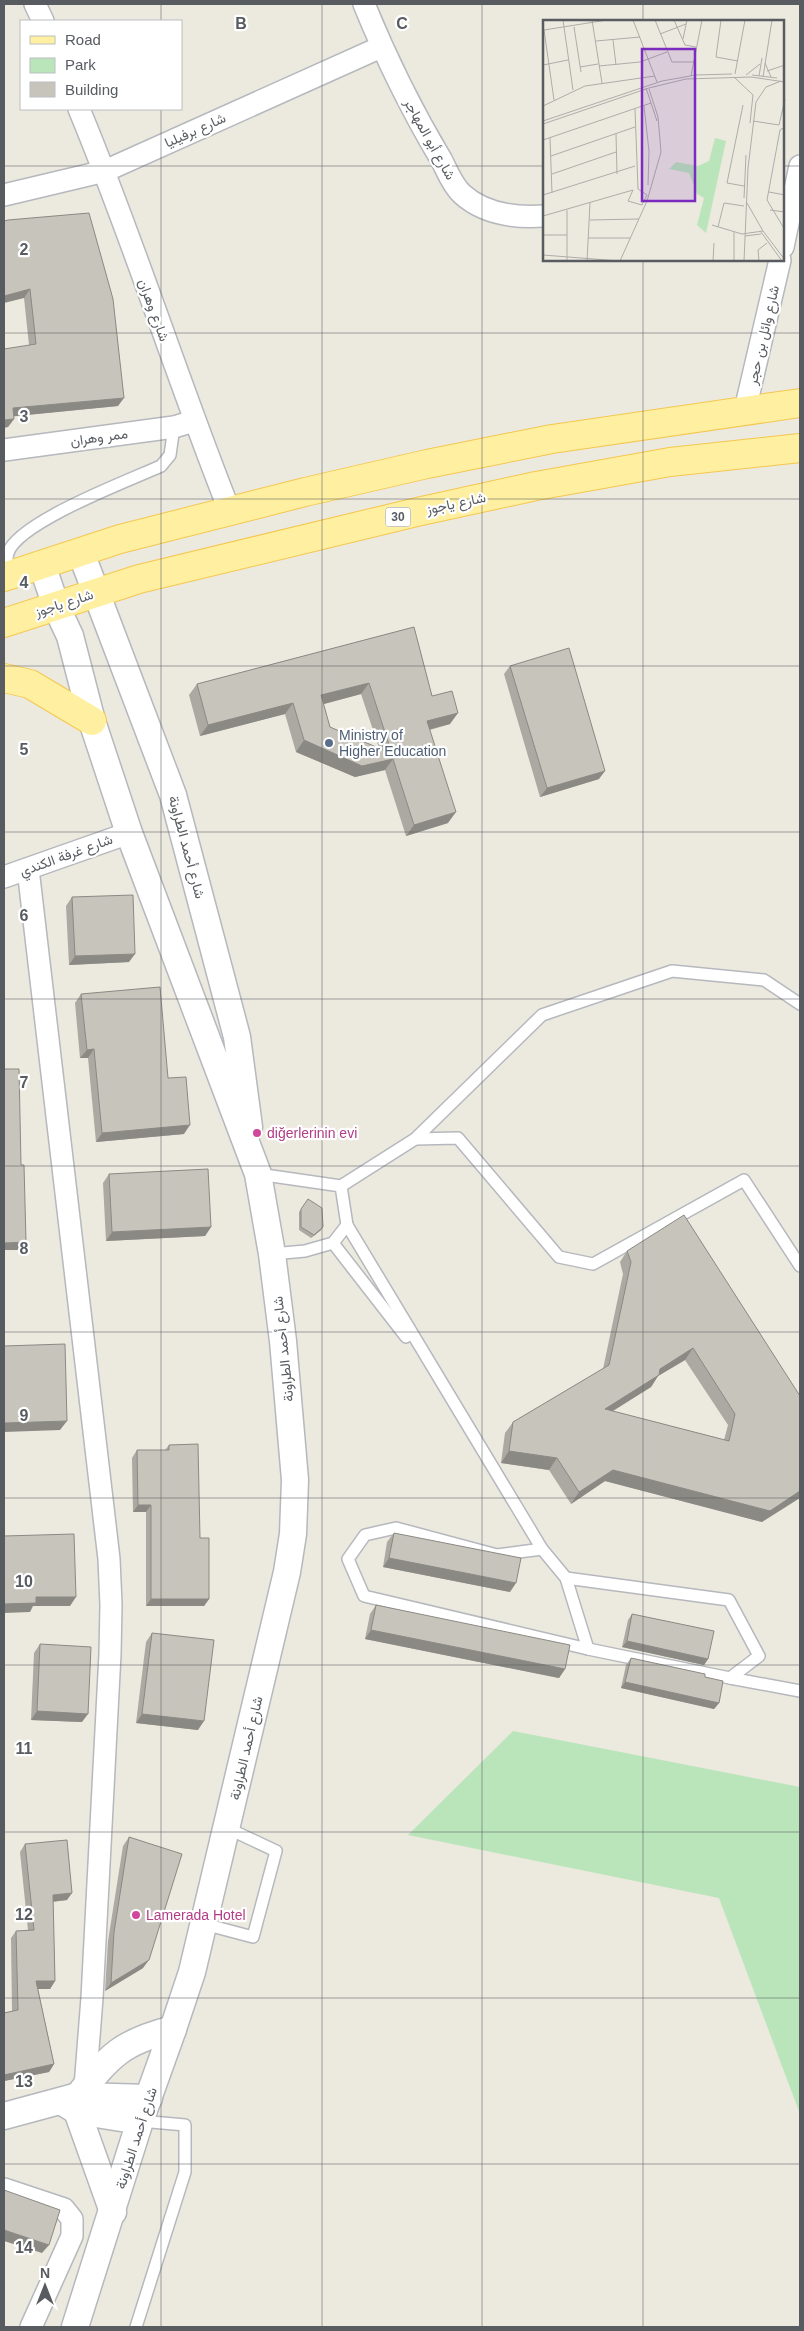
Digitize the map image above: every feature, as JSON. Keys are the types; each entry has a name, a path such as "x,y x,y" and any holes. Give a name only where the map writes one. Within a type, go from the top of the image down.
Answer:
{"main road":[{"path":"5,577 120,539 428,464 533,443 800,403"},
{"name":"شارع ياجوز","path":"4,623 139,579 417,512 536,486 670,462 800,448"},
{"path":"4,678 30,684 92,721"}],"street":[{"path":"35,4 43,20"},
{"name":"شارع أبو المهاجر","path":"364,4 381,47 428,138 461,193 488,210 525,217 543,216"},
{"name":"شارع برفيليا","path":"4,195 105,171 381,47"},
{"name":"شارع وهران","path":"79,110 105,171 184,424 230,512"},
{"path":"784,238 788,202 800,166"},
{"name":"شارع وائل بن حجر","path":"745,410 780,261"},
{"name":"ممر وهران","path":"4,450 184,424"},
{"name":"شارع أحمد الطراونة","path":"75,2327 113,2212 144,2109 173,2029 204,1924 279,1607 293,1534 295,1480 283,1341 272,1254 255,1163 237,1037 173,795 81,553"},
{"name":"شارع أحمد الطراونة","path":"42,565 56,606 70,636 92,721 129,833 232,1108 255,1163"},
{"name":"شارع غرفة الكندي","path":"4,878 129,833"},
{"path":"28,869 110,1568 110,1654 92,1998 75,2099 113,2212"},
{"path":"75,2099 101,2067 130,2044 144,2036 173,2029"},
{"path":"4,2116 75,2099 144,2109"},
{"path":"4,2189 64,2209 72,2219 72,2236 31,2327"}],"lane":[{"path":"5,577 9,551 33,525 78,502 161,466 170,455 184,424"},
{"path":"255,1163 341,1186 415,1140 542,1015 672,971 764,980 800,1004"},
{"path":"415,1140 458,1138 559,1257 593,1264 744,1180 800,1266"},
{"path":"341,1186 347,1224 542,1549 566,1578 588,1649"},
{"path":"272,1254 305,1251 333,1243 347,1224"},
{"path":"333,1243 436,1375"},
{"path":"542,1549 497,1555 396,1528 366,1535 348,1559 364,1596 588,1649 800,1691"},
{"path":"566,1578 729,1600 759,1656 730,1678"},
{"path":"204,1924 252,1937 276,1851 228,1828"},
{"path":"136,2327 185,2172 185,2125 144,2109"}],"green space":[{"path":"513,1731 800,1787 800,2114 719,1898 408,1835"}],"building":[{"path":"89,213 113,299 124,398 13,408 14,419 4,420 4,349 36,344 30,289 4,296 4,221"},
{"path":"414,627 432,696 452,691 458,713 427,721 456,812 414,825 393,759 362,766 304,740 293,703 208,725 197,684","holes":["369,683 392,754 330,727 321,695"]},
{"path":"569,648 605,771 547,788 510,666"},
{"path":"133,895 135,954 75,956 72,897"},
{"path":"160,987 168,1078 186,1077 190,1125 102,1133 94,1049 87,1050 81,994"},
{"path":"4,1069 19,1069 21,1165 24,1165 26,1242 4,1243"},
{"path":"208,1169 211,1227 112,1232 109,1174"},
{"path":"308,1199 322,1208 323,1227 314,1235 301,1227 301,1209"},
{"path":"684,1215 800,1396 800,1491 770,1511 613,1470 579,1492 557,1458 509,1451 513,1422 609,1365 631,1262 627,1251","holes":["693,1348 735,1414 729,1441 605,1409 659,1375 660,1369"]},
{"path":"65,1344 67,1421 4,1423 4,1346"},
{"path":"198,1444 200,1538 209,1538 209,1599 151,1599 151,1505 138,1505 137,1450 169,1450 169,1445"},
{"path":"394,1533 521,1558 516,1583 389,1558"},
{"path":"74,1534 76,1597 36,1597 36,1603 4,1604 4,1536"},
{"path":"376,1605 570,1645 565,1669 371,1630"},
{"path":"632,1614 714,1631 708,1659 627,1641"},
{"path":"152,1633 214,1640 204,1721 142,1714"},
{"path":"40,1644 91,1647 88,1714 37,1711"},
{"path":"631,1658 705,1674 705,1677 723,1681 719,1703 625,1682"},
{"name":"Lamerada Hotel","path":"129,1837 182,1854 149,1960 111,1983 114,1932"},
{"path":"67,1840 72,1893 53,1895 55,1981 36,1981 54,2064 4,2075 4,2013 18,2010 16,1931 34,1930 25,1844"},
{"path":"4,2190 60,2210 49,2245 4,2230"}],"place":[{"name":"Ministry of Higher Education","path":"329,743"},
{"name":"diğerlerinin evi","path":"257,1133"},
{"name":"Lamerada Hotel","path":"136,1915"}]}
